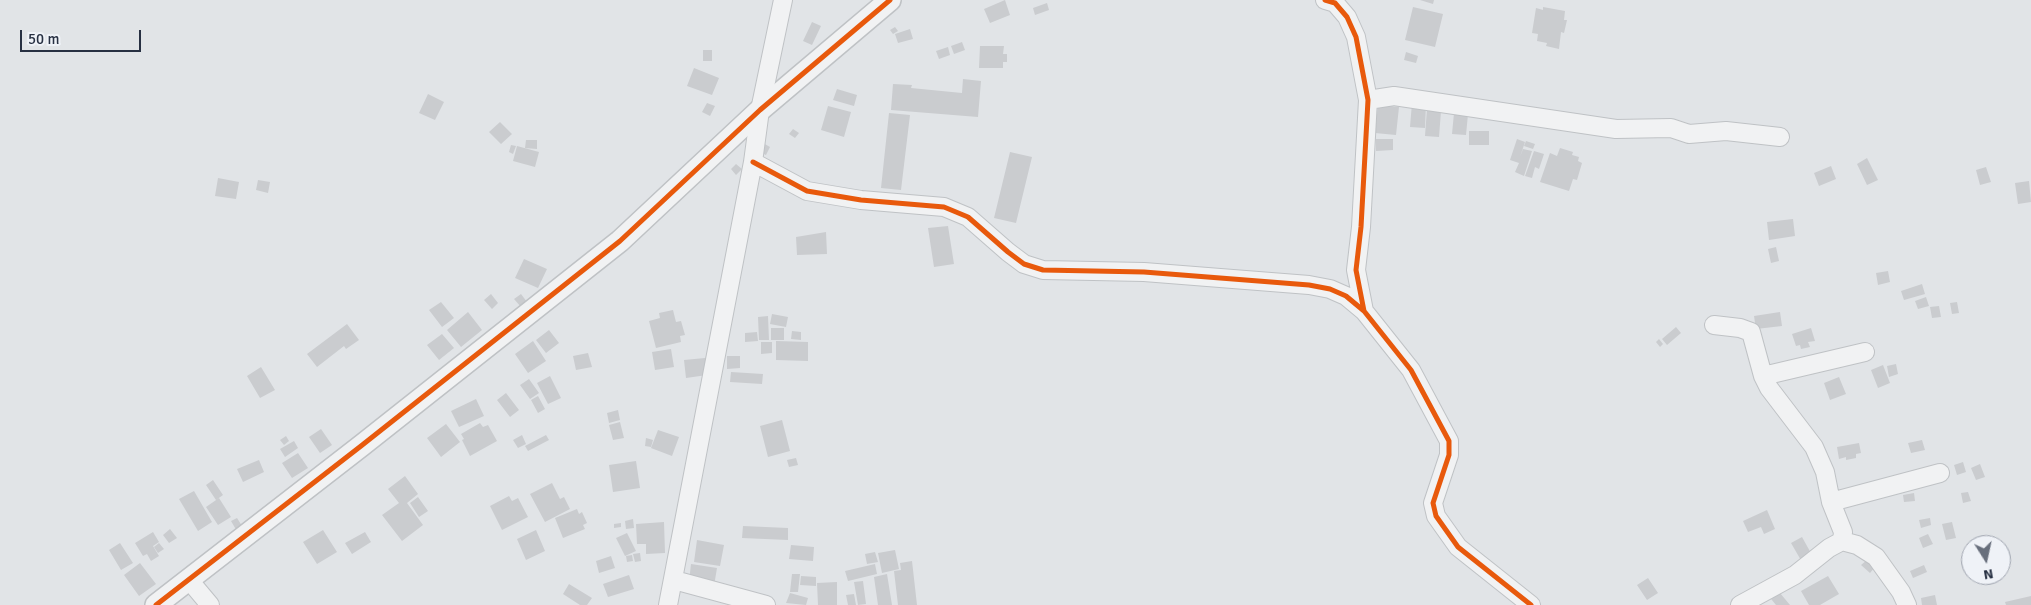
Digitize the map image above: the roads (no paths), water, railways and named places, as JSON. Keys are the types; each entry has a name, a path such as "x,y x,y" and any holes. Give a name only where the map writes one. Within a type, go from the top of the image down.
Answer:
{"street":[{"path":"668,605 753,162 760,110 783,0"},
{"path":"156,605 620,241 760,110 890,0"},
{"path":"1325,0 1334,3 1347,17 1353,30 1368,100 1356,270 1364,311"},
{"path":"1368,100 1394,96 1616,129 1671,128 1690,134 1726,131 1780,137"},
{"path":"753,162 807,191 860,200 944,207 968,217 1024,264 1043,270 1144,272 1309,285 1330,289 1346,296 1364,311 1411,370 1449,440 1449,455 1433,503 1436,516 1458,547 1530,605"},
{"path":"1714,325 1751,332 1763,376 1769,388 1814,447 1825,472 1831,502 1843,532 1842,541"},
{"path":"1763,376 1865,352"},
{"path":"1831,502 1940,472"},
{"path":"1740,605 1795,575 1829,548 1842,541 1857,545 1876,557 1901,592 1907,605"},
{"path":"189,580 210,605"},
{"path":"674,580 766,605"}]}
